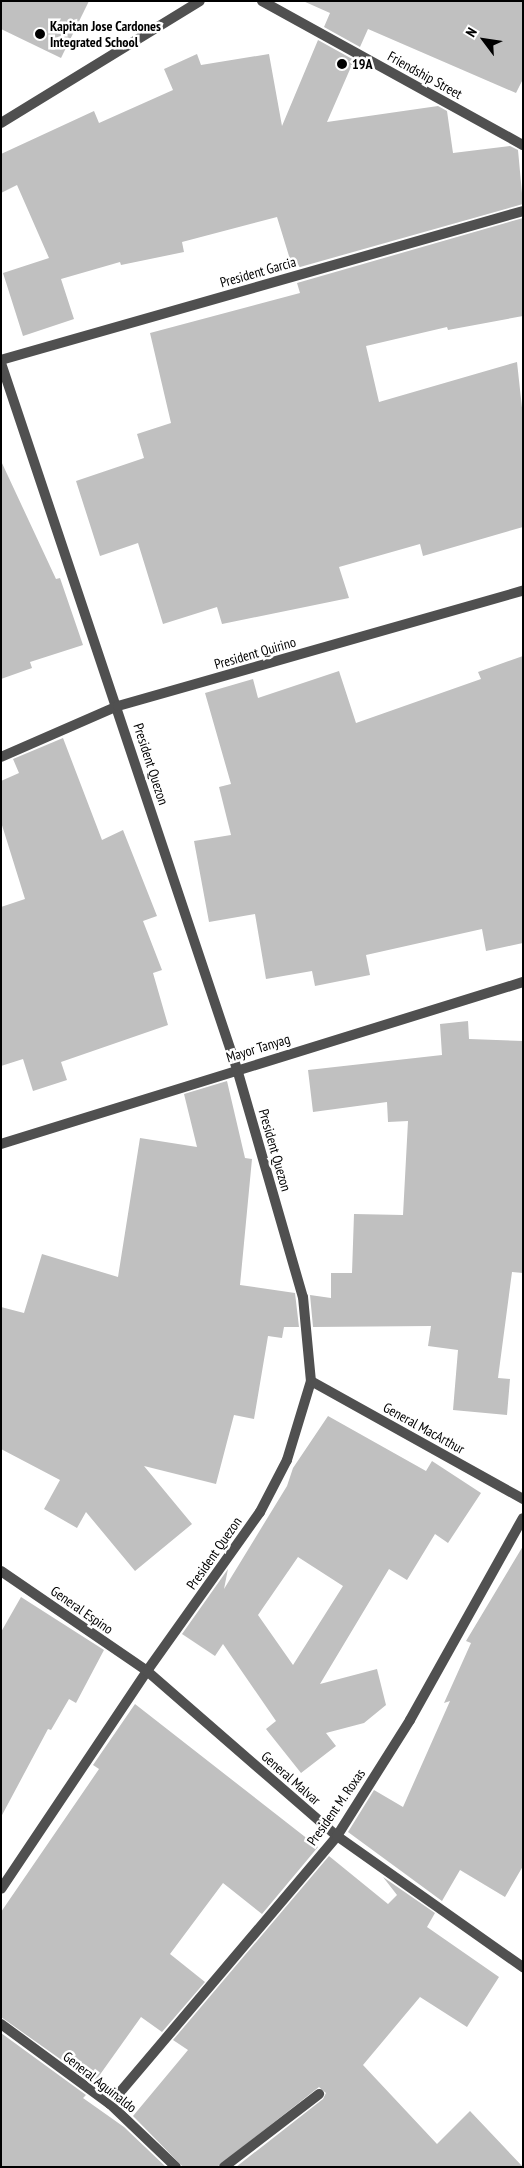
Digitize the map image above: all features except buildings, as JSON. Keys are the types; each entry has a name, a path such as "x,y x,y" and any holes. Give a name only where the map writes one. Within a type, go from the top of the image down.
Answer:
{"street":[{"path":"1,123 200,1"},
{"name":"Friendship Street","path":"262,1 523,145"},
{"name":"President Garcia","path":"1,362 523,211"},
{"name":"President Quezon","path":"1,362 118,706 237,1069 303,1297 311,1381 287,1460 260,1512 147,1671 1,1889"},
{"name":"President Quirino","path":"1,757 118,706 523,591"},
{"name":"Mayor Tanyag","path":"1,1144 237,1069 523,982"},
{"name":"General MacArthur","path":"311,1381 523,1499"},
{"name":"President M. Roxas","path":"110,2104 337,1836 410,1720 523,1518"},
{"name":"General Espino","path":"1,1571 147,1671"},
{"name":"General Malvar","path":"147,1671 337,1836 522,1963"},
{"name":"General Aguinaldo","path":"1,2024 110,2104 176,2167"},
{"path":"224,2167 318,2094"}],"place":[{"name":"Kapitan Jose Cardones Integrated School","path":"40,34"},
{"name":"19A","path":"342,64"}]}
